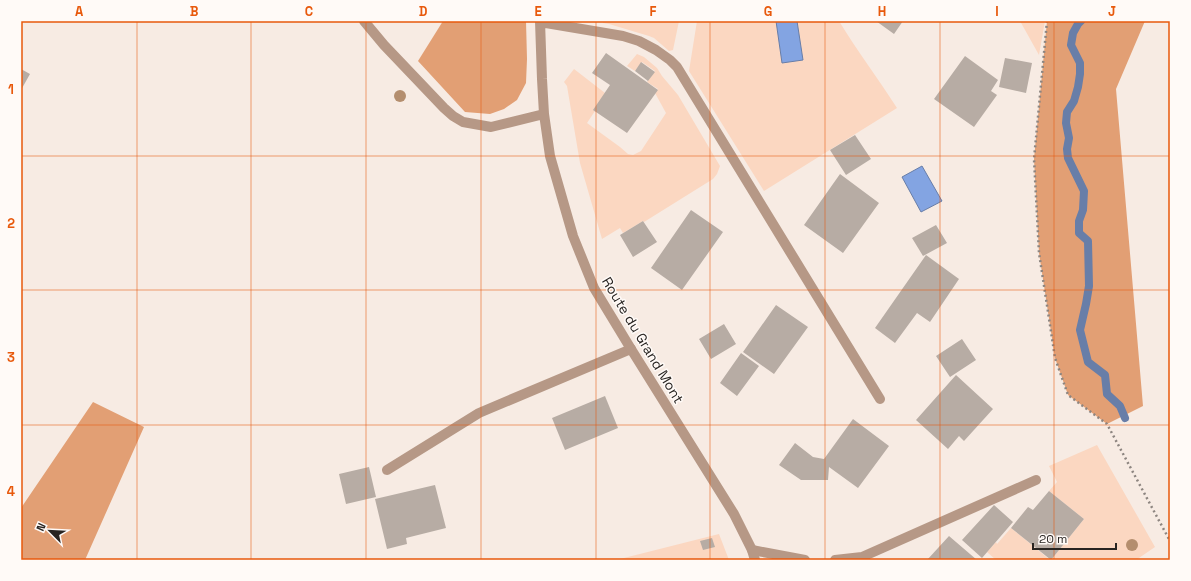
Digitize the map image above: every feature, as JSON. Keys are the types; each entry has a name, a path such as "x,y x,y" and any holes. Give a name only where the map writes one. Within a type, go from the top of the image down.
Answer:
{"street":[{"path":"364,21 384,45 444,108 463,122 491,127 544,114"},
{"name":"Route du Grand Mont","path":"754,555 734,514 594,288 573,236 550,156 544,114 540,21 623,36 640,41 670,60 677,68 880,399"},
{"path":"387,470 479,413 631,349"},
{"path":"835,560 862,557 1036,480"},
{"path":"754,555 805,560"}],"path":[{"path":"1047,21 1034,159 1039,253 1055,358 1068,395 1107,424 1170,542"}],"shaded area":[{"path":"443,21 526,21 526,83 517,100 504,109 490,114 465,112 418,61"},
{"path":"602,21 679,21 673,50 669,51 654,38 603,23"},
{"path":"697,21 839,21 897,108 764,191 689,71"},
{"path":"1020,21 1045,21 1039,55"},
{"path":"1047,21 1145,21 1116,89 1143,406 1107,424 1068,395 1055,358 1039,253 1034,159"},
{"path":"637,54 644,57 657,68 678,95 720,166 713,179 644,222 643,221 623,233 620,228 602,239 580,163 567,86 564,82 574,69 605,93 587,123 628,154 633,155 641,151 666,113 655,93 658,89 647,82 655,71 642,62 635,71 627,66"},
{"path":"93,402 144,427 85,560 21,560 21,508"},
{"path":"1097,445 1155,547 1136,560 1051,560 1084,519 1049,491 1057,482 1049,466"},
{"path":"1011,528 1050,560 996,560 987,552 996,542 997,544"},
{"path":"719,534 729,560 616,560"}],"water":[{"path":"776,21 797,21 803,60 782,63"},
{"path":"922,166 942,201 921,212 902,177"}],"building":[{"path":"876,21 903,21 894,34"},
{"path":"606,53 658,90 627,133 593,110 610,85 592,73"},
{"path":"965,56 998,80 991,91 997,95 974,127 934,99"},
{"path":"1005,58 1032,63 1026,93 999,87"},
{"path":"641,62 655,72 648,81 635,71"},
{"path":"21,69 30,74 21,90"},
{"path":"855,135 871,159 846,175 830,150"},
{"path":"840,174 879,203 843,253 804,225"},
{"path":"691,210 723,232 682,290 651,268"},
{"path":"643,221 657,242 633,257 620,235"},
{"path":"936,225 947,243 923,256 912,238"},
{"path":"926,255 959,279 930,322 917,313 895,343 875,328"},
{"path":"776,305 808,327 774,374 743,352"},
{"path":"724,324 736,344 711,359 699,339"},
{"path":"962,339 976,360 950,377 936,356"},
{"path":"741,353 759,366 737,396 720,383"},
{"path":"956,375 993,409 964,441 959,436 948,449 916,420"},
{"path":"605,396 618,428 565,450 552,418"},
{"path":"853,419 889,446 858,488 829,467 828,480 801,480 779,465 795,443 813,457 824,459"},
{"path":"369,467 376,497 346,504 339,474"},
{"path":"435,485 446,528 406,538 407,544 387,549 375,499"},
{"path":"1049,491 1084,519 1051,560 1011,528 1028,507 1033,510"},
{"path":"994,505 1013,522 982,558 962,540"},
{"path":"949,536 977,560 927,560"},
{"path":"712,538 715,547 703,550 700,541"}],"waterway":[{"path":"1081,21 1073,33 1071,45 1080,63 1080,74 1074,101 1067,112 1066,123 1069,138 1067,149 1068,158 1084,191 1083,210 1079,221 1079,233 1088,241 1089,286 1080,330 1088,362 1105,375 1107,394 1120,406 1125,418"}]}
